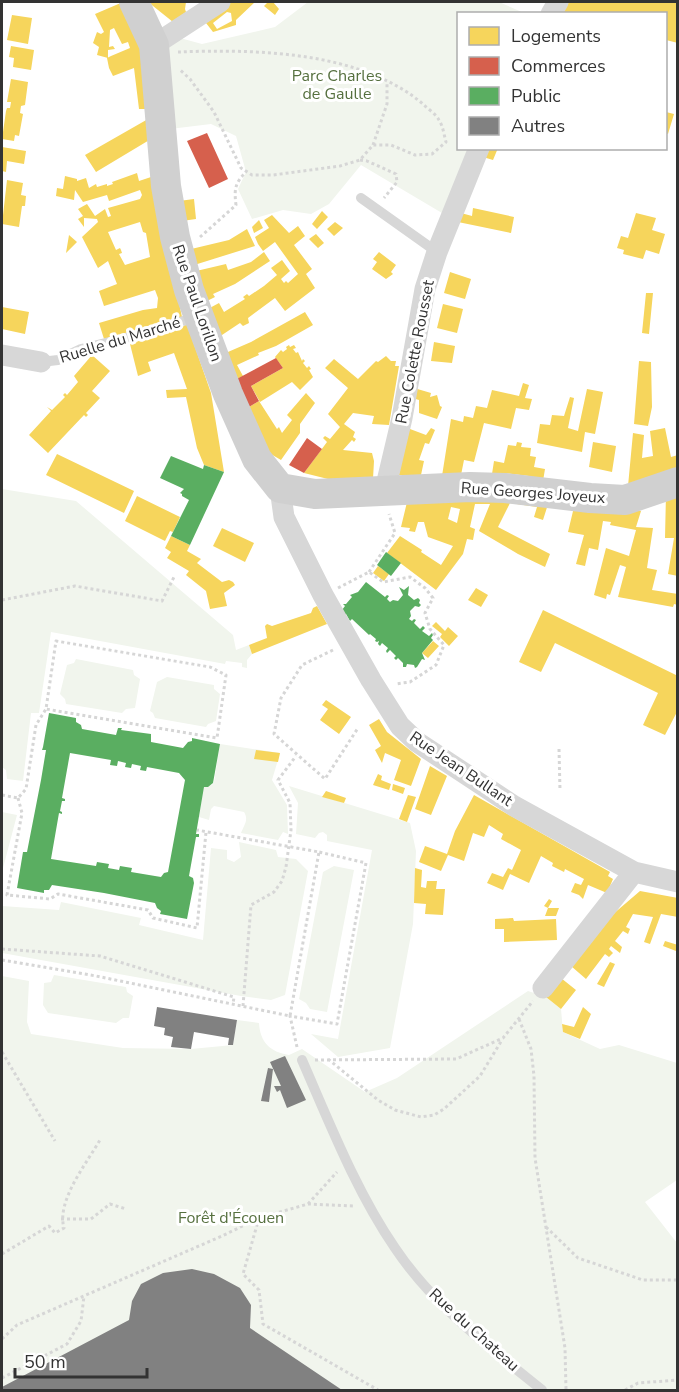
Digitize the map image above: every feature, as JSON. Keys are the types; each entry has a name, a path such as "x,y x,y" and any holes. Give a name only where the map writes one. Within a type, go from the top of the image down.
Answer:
{"main road":[{"name":"Rue Paul Lorillon","path":"134,2 158,49 166,186 177,246 189,290 228,394 257,459 280,488"},
{"name":"Rue Georges Joyeux","path":"280,488 315,494 470,487 505,488 625,500 678,482"}],"street":[{"path":"158,49 220,2"},
{"name":"Rue Colette Rousset","path":"385,490 402,418 425,289 437,252 478,150"},
{"path":"2,355 41,362"},
{"name":"Rue Jean Bullant","path":"280,488 284,517 323,596 400,726 417,742 514,806 634,872 678,882"},
{"path":"543,988 634,872"}],"lane":[{"path":"361,198 437,252"},
{"name":"Ruelle du Marché","path":"41,362 58,360 81,348 142,334 199,316"},
{"name":"Rue du Chateau","path":"302,1060 370,1206 396,1250 438,1300 542,1390"}],"path":[{"path":"158,49 257,52 361,69 410,93 439,118 446,142 432,154 415,155 391,145 373,145"},
{"path":"158,49 190,79 214,112 241,168 246,172 252,175 273,175 340,166 360,160 367,161 396,174 397,182 385,196 378,211"},
{"path":"360,160 373,145 387,104 387,82"},
{"path":"177,246 196,241 236,205 234,191 236,182 246,172"},
{"path":"323,596 369,572 395,533"},
{"path":"369,572 383,582 410,577 425,588 433,598 425,613 430,629 444,645 436,665 410,682 375,687"},
{"path":"2,600 75,586 162,601 175,575"},
{"path":"18,798 26,789 36,725 46,709 56,641 210,667 226,675 218,738 46,709"},
{"path":"349,642 302,665 281,698 274,734 296,756 325,779 358,728"},
{"path":"559,749 560,790"},
{"path":"243,1006 251,905 274,892 282,881 290,847 291,803 278,780 296,756"},
{"path":"2,795 18,798"},
{"path":"18,798 22,813 7,895 50,899 58,894 148,910 153,918 197,928 206,832"},
{"path":"2,960 96,976 337,1024 366,863 197,830"},
{"path":"319,852 290,1016 302,1060 456,1059 503,1038"},
{"path":"2,949 100,956 234,997 233,1004"},
{"path":"328,1059 378,1100 396,1110 421,1117 434,1115 444,1109 480,1076 503,1038 543,988"},
{"path":"519,1018 531,1049 535,1087 535,1158 565,1348 566,1390"},
{"path":"2,1052 56,1141"},
{"path":"2,1254 49,1226 55,1233 64,1228 61,1219 74,1182 101,1138"},
{"path":"308,1204 348,1160"},
{"path":"61,1219 92,1219 110,1204 126,1209"},
{"path":"2,1339 17,1325 259,1218 308,1204 370,1206"},
{"path":"259,1218 243,1274 259,1290 263,1324 378,1390"},
{"path":"545,1226 578,1258 644,1280 678,1280"},
{"path":"2,1378 67,1344 81,1321 84,1296"},
{"path":"625,1390 638,1383 678,1380"}],"green space":[{"name":"Parc Charles de Gaulle","path":"308,2 499,2 522,12 457,12 457,150 469,150 442,213 361,165 329,204 311,214 283,210 252,219 238,189 246,172 236,136 211,124 170,129 169,35 202,44 275,27"},
{"path":"2,489 76,501 233,635 236,650 249,645 252,654 247,660 247,668 242,667 242,663 226,661 225,664 51,632 39,713 31,713 23,781 7,779 6,770 2,767"},
{"path":"76,659 133,670 134,675 140,679 135,708 126,709 122,713 66,704 60,694 67,665 74,663"},
{"path":"167,677 214,685 214,689 220,694 216,721 206,727 155,718 150,711 157,682"},
{"path":"220,744 280,753 272,780 287,805 288,834 283,832 278,840 241,833 246,820 244,812 214,806 211,809 209,820 199,817 204,787 214,782"},
{"path":"289,786 410,823 416,851 413,924 390,1048 338,1057 311,1034 338,1039 372,850 327,841 327,835 323,832 315,838 296,834 298,803"},
{"path":"2,812 17,815 2,872"},
{"path":"239,842 276,850 278,857 296,859 308,871 285,995 271,1000 241,996 2,953 2,906 59,910 61,902 141,918 139,925 203,940 211,848 227,850 227,859 234,862 241,857"},
{"path":"334,866 354,870 327,1012 310,1009 299,999 323,872"},
{"path":"54,975 126,987 127,992 133,996 129,1018 123,1018 116,1023 48,1013 43,1005 44,983 51,982"},
{"name":"Forêt d'Écouen","path":"2,976 29,981 27,1022 31,1034 123,1048 191,1049 233,1045 237,1020 259,1023 261,1036 271,1049 289,1055 302,1049 365,1092 397,1078 528,991 546,997 561,1009 563,1032 600,1049 619,1045 677,1063 677,1180 645,1202 677,1243 677,1390 2,1390"}],"building: Logements":[{"path":"123,2 145,50 146,109 139,109 134,68 113,76 107,58 97,55 99,47 93,43 97,32 101,34 104,32 95,14","holes":["114,28 122,44 128,42 130,48 108,57 108,50 115,49 113,46 109,47 110,30"]},
{"path":"148,2 186,2 186,12 173,22"},
{"path":"231,2 255,2 236,20 236,25 213,32 206,23","holes":["227,12 231,13 232,21 217,29 213,23"]},
{"path":"268,2 273,2 279,9 275,15 264,6"},
{"path":"569,2 678,2 678,43 667,40 667,12 563,12"},
{"path":"12,15 32,18 28,44 7,40"},
{"path":"11,46 34,50 31,70 13,67 14,58 9,57"},
{"path":"11,79 28,82 25,105 21,106 20,113 23,114 19,136 15,135 14,141 2,139 6,111 10,108 11,102 7,102"},
{"path":"667,112 674,114 667,134"},
{"path":"148,119 151,139 96,172 85,155"},
{"path":"2,147 26,151 24,164 7,161 6,172 2,171"},
{"path":"486,150 497,150 493,160 483,157"},
{"path":"137,173 139,181 157,175 171,265 182,317 104,339 99,323 157,308 158,298 155,290 104,306 99,291 117,284 108,261 98,268 82,237 98,222 97,219 84,218 84,227 78,219 83,216 78,209 87,204 95,216 105,209 108,217 111,216 108,208 140,199 142,195 140,190 109,201 107,195 83,202 75,190 74,200 56,196 57,188 63,189 65,176 77,179 77,181 86,178 89,188 96,184 97,187 107,184 107,186 113,184 112,182","holes":["140,222 143,232 146,233 150,257 125,265 119,254 122,253 120,248 116,250 108,232"]},
{"path":"7,180 23,183 21,195 26,196 19,227 2,224"},
{"path":"194,199 196,219 182,221 179,201"},
{"path":"473,208 514,217 511,233 458,222 461,213 472,216"},
{"path":"322,211 328,217 317,229 312,224"},
{"path":"636,213 656,218 652,230 665,234 659,254 646,250 643,259 623,254 624,250 617,248 621,236 628,238"},
{"path":"272,215 289,233 298,226 305,236 294,245 312,269 306,274 315,288 285,311 275,298 248,318 249,323 243,326 240,323 216,339 206,310 219,303 224,312 245,299 243,297 247,294 249,296 277,275 271,268 282,260 290,271 281,279 284,283 286,281 288,283 298,274 275,242 263,251 258,244 255,237 269,228 264,220"},
{"path":"259,220 263,228 254,233 252,227"},
{"path":"335,222 343,228 334,236 327,229"},
{"path":"247,229 255,246 191,266 187,250 229,240"},
{"path":"316,234 324,243 318,248 309,239"},
{"path":"69,235 77,242 66,253"},
{"path":"264,252 270,261 235,284 213,294 215,297 203,303 192,272 226,264 228,270 251,262"},
{"path":"379,252 396,265 391,272 393,274 386,279 372,269 377,262 373,259"},
{"path":"450,272 471,279 465,299 444,293"},
{"path":"646,293 653,293 649,334 642,333"},
{"path":"443,304 463,309 457,333 437,328"},
{"path":"2,307 29,312 25,334 2,329"},
{"path":"305,312 313,325 237,365 243,376 231,382 221,355 251,342"},
{"path":"187,324 211,393 224,472 204,465 197,448 186,397 167,398 166,390 187,389 174,353 148,362 151,371 138,376 130,344"},
{"path":"434,342 455,346 452,363 431,361"},
{"path":"289,345 290,347 294,345 296,348 293,349 296,353 298,352 302,361 303,359 305,361 303,363 307,368 309,366 313,377 300,390 292,382 260,402 251,386 283,368 275,357"},
{"path":"92,355 110,371 92,391 100,398 86,413 88,415 86,417 84,415 48,453 29,435 51,411 47,407 52,410 65,397 63,395 65,393 67,395 78,382 74,376"},
{"path":"386,356 391,361 396,361 395,366 399,366 389,425 372,424 374,416 353,413 344,424 355,432 353,437 356,439 354,442 352,440 343,450 372,453 373,479 328,479 304,473 327,442 323,438 325,436 330,439 340,427 328,414 348,388 325,368 334,359 358,379 376,361"},
{"path":"639,361 651,362 652,407 648,426 634,424"},
{"path":"523,383 529,385 525,398 532,399 529,410 516,408 511,429 484,423 474,462 464,460 461,475 442,476 451,419 463,422 464,416 473,418 476,406 487,408 492,390 519,396"},
{"path":"414,388 431,393 430,397 437,395 442,407 437,419 419,413 419,400 412,398"},
{"path":"587,389 603,392 595,434 585,432 582,452 537,443 540,424 550,425 552,415 564,416 570,397 574,398 568,428 578,431"},
{"path":"306,393 315,403 300,424 300,433 281,460 269,453 244,410 259,401 282,433 292,420 287,415"},
{"path":"431,428 435,430 429,444 425,443 419,460 424,461 421,475 395,475 410,429 426,435"},
{"path":"665,428 671,457 678,455 678,470 628,486 633,433 644,435 642,458 653,456 650,431"},
{"path":"517,442 522,443 521,447 531,448 530,456 536,457 534,467 545,469 543,481 529,476 492,474 494,461 504,463 508,445 516,446"},
{"path":"593,442 616,446 612,472 589,467"},
{"path":"57,454 134,491 124,513 46,475"},
{"path":"678,490 678,576 668,574 674,538 665,538 666,494"},
{"path":"137,496 180,517 173,532 170,531 165,541 125,521"},
{"path":"408,498 550,498 543,520 534,517 537,507 510,503 498,527 550,554 545,567 479,531 490,504 475,504 470,527 475,529 473,540 467,539 463,554 436,590 387,553 400,536 441,565 453,546 428,537 424,522 418,522 415,532 409,531 410,528 401,527","holes":["451,507 460,509 457,523 448,519"]},
{"path":"590,503 641,511 636,527 653,528 647,568 657,570 652,590 678,594 678,605 674,604 673,607 618,597 626,567 620,565 610,595 607,594 606,599 594,595 606,548 629,556 636,530 610,525 611,522 603,521 598,550 589,548 585,566 576,564 584,535 568,532 574,507"},
{"path":"222,528 254,543 245,562 213,546"},
{"path":"171,536 190,545 187,551 201,559 197,563 222,582 229,580 233,582 235,585 224,593 227,606 210,609 206,591 186,575 189,571 167,558 171,552 165,548"},
{"path":"378,566 389,574 384,581 373,573"},
{"path":"476,588 488,595 481,607 468,600"},
{"path":"317,606 327,624 252,654 249,645 267,638 265,626 267,624 272,626 311,613"},
{"path":"543,610 678,676 678,710 665,735 643,725 658,693 555,643 541,672 519,662"},
{"path":"436,622 445,631 448,627 458,636 449,646 440,637 442,634 432,626"},
{"path":"433,641 439,646 428,658 422,653"},
{"path":"326,700 351,717 339,734 320,720 328,709 322,705"},
{"path":"379,719 387,732 421,759 411,786 394,780 401,760 385,753 382,763 375,750 381,746 369,725"},
{"path":"256,750 280,753 278,762 254,759"},
{"path":"430,766 447,776 431,815 415,809"},
{"path":"378,774 382,776 381,780 391,784 389,790 373,785"},
{"path":"393,784 405,788 403,794 392,790"},
{"path":"326,791 346,798 344,803 322,797"},
{"path":"408,795 416,797 407,822 399,819"},
{"path":"474,795 610,872 608,876 613,879 607,893 588,885 583,899 571,892 575,883 581,885 584,879 565,869 564,872 552,866 553,863 541,856 529,883 510,874 503,890 487,883 492,873 503,877 508,868 512,870 521,850 501,839 503,834 489,825 484,837 473,833 464,861 448,855 441,871 419,862 425,846 447,854 455,831"},
{"path":"415,868 422,870 421,887 426,888 427,881 437,881 436,889 445,889 443,915 425,914 426,904 414,903"},
{"path":"640,891 678,898 678,917 661,914 650,944 644,942 653,917 633,914 626,927 630,929 628,934 623,931 615,941 622,947 620,953 611,946 609,949 613,953 609,957 605,954 586,979 571,966 612,915"},
{"path":"549,899 552,901 548,908 544,906"},
{"path":"548,908 559,908 556,916 545,916"},
{"path":"513,918 514,921 556,919 557,940 504,942 504,929 495,929 495,919"},
{"path":"665,941 678,945 676,951 663,946"},
{"path":"610,962 615,964 604,987 597,984"},
{"path":"561,978 576,990 561,1009 546,997"},
{"path":"583,1007 591,1014 580,1039 563,1032 562,1024 574,1027"}],"building: Commerces":[{"path":"207,133 228,179 209,188 187,141"},
{"path":"276,358 283,368 251,386 259,401 244,410 231,382"},
{"path":"307,438 322,449 304,473 289,465"}],"building: Public":[{"path":"171,456 203,469 204,465 224,472 190,545 171,536 189,500 180,493 184,489 160,478"},
{"path":"386,552 401,563 391,576 377,565"},
{"path":"366,582 385,597 389,596 387,599 390,602 398,601 403,595 399,587 404,590 409,586 408,595 414,600 418,598 420,600 421,605 415,606 410,611 409,619 416,620 414,623 420,629 423,626 425,628 422,631 429,636 432,633 433,640 422,653 425,660 422,659 417,667 407,664 403,667 403,663 398,658 396,660 394,658 396,656 390,650 387,653 388,648 382,643 380,646 379,641 375,641 376,639 352,619 350,621 346,614 344,615 342,610 345,606 343,604 346,604 352,597 350,595 358,592"},
{"path":"49,713 76,718 76,722 81,725 82,729 116,735 118,728 122,728 121,730 151,734 151,742 183,748 192,741 192,738 220,744 213,783 204,787 196,834 199,834 199,837 196,837 189,876 193,878 194,883 187,919 160,914 161,911 155,903 104,893 52,885 49,890 44,890 44,893 17,888 23,852 27,852 41,780 46,750 42,750","holes":["70,753 111,760 110,765 117,766 118,761 126,763 125,767 131,768 132,764 141,766 140,770 146,771 147,767 179,773 185,780 168,872 161,877 131,872 132,868 120,866 119,870 108,868 109,864 97,862 96,866 51,859 59,813 62,814 60,811 62,801 65,801 62,798"]}],"building: Autres":[{"path":"157,1007 237,1020 233,1045 228,1045 229,1038 194,1032 191,1049 171,1047 173,1037 164,1035 165,1028 154,1026"},
{"path":"285,1056 306,1100 287,1108 280,1090 277,1092 274,1086 281,1086 270,1062"},
{"path":"268,1068 273,1069 269,1102 261,1101"},
{"path":"192,1269 214,1274 240,1288 251,1305 250,1328 342,1390 2,1390 2,1387 129,1320 132,1301 141,1284 163,1273"}]}
